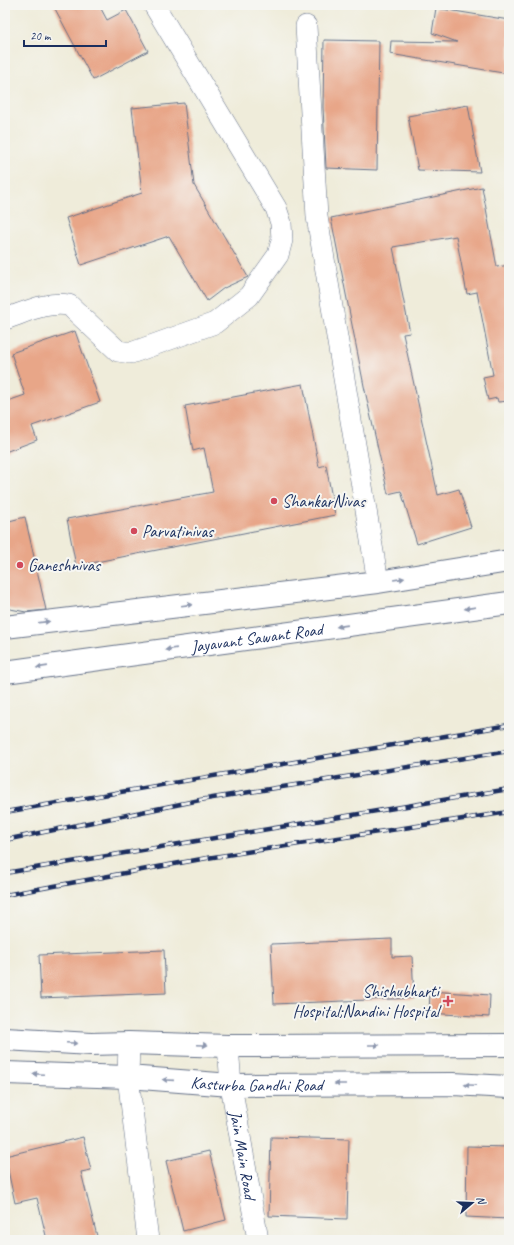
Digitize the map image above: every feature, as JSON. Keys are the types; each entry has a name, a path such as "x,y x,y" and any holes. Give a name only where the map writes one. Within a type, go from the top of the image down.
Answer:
{"main road":[{"path":"5,627 378,582 509,562"},
{"name":"Jayavant Sawant Road","path":"5,672 509,603"},
{"path":"5,1039 91,1044 129,1043 228,1046 509,1045"},
{"name":"Kasturba Gandhi Road","path":"5,1073 128,1077 231,1084 452,1084 509,1087"}],"street":[{"path":"5,319 44,305 58,303 69,305 118,351 131,353 215,323 249,296 278,255 282,240 281,223 276,208 154,5"},
{"path":"306,26 317,217 378,582"},
{"path":"129,1043 128,1077 148,1240"},
{"name":"Jain Main Road","path":"228,1046 231,1084 258,1240"}],"building":[{"path":"53,5 99,5 107,20 126,10 148,51 93,80"},
{"path":"436,8 509,20 509,74 390,54 391,41 457,42 432,33"},
{"path":"324,40 379,41 377,170 326,168 323,107"},
{"path":"184,103 194,185 248,277 224,288 207,301 169,236 81,265 66,218 142,193 132,108"},
{"path":"468,105 480,172 418,170 408,116"},
{"path":"482,187 497,267 509,265 509,401 498,402 497,398 488,400 483,377 493,375 477,292 467,294 456,236 393,247 410,333 403,334 438,495 459,489 471,527 417,544 401,491 388,494 364,386 331,218"},
{"path":"75,331 100,402 32,426 37,440 5,452 5,402 25,395 11,353"},
{"path":"303,384 319,467 326,465 335,515 76,566 67,519 213,492 204,448 193,451 185,406"},
{"name":"Ganeshnivas","path":"25,517 46,610 26,612 5,608 5,522"},
{"path":"392,939 392,957 412,956 414,998 274,1004 271,944"},
{"path":"164,950 166,993 41,998 39,955"},
{"path":"430,991 490,995 489,1017 429,1013"},
{"path":"83,1137 91,1170 81,1172 98,1240 47,1240 37,1198 15,1203 5,1156"},
{"path":"271,1137 349,1139 347,1219 269,1216"},
{"path":"467,1146 509,1147 509,1219 466,1217"},
{"path":"209,1151 226,1220 183,1231 166,1161"}],"railway":[{"path":"5,812 509,725"},
{"path":"5,840 200,800 509,751"},
{"path":"5,873 509,789"},
{"path":"5,895 207,858 509,812"}],"place":[{"name":"ShankarNivas","path":"274,501"},
{"name":"Parvatinivas","path":"134,531"},
{"name":"Ganeshnivas","path":"20,565"},
{"name":"Shishubharti Hospital;Nandini Hospital","path":"448,1001"}]}
